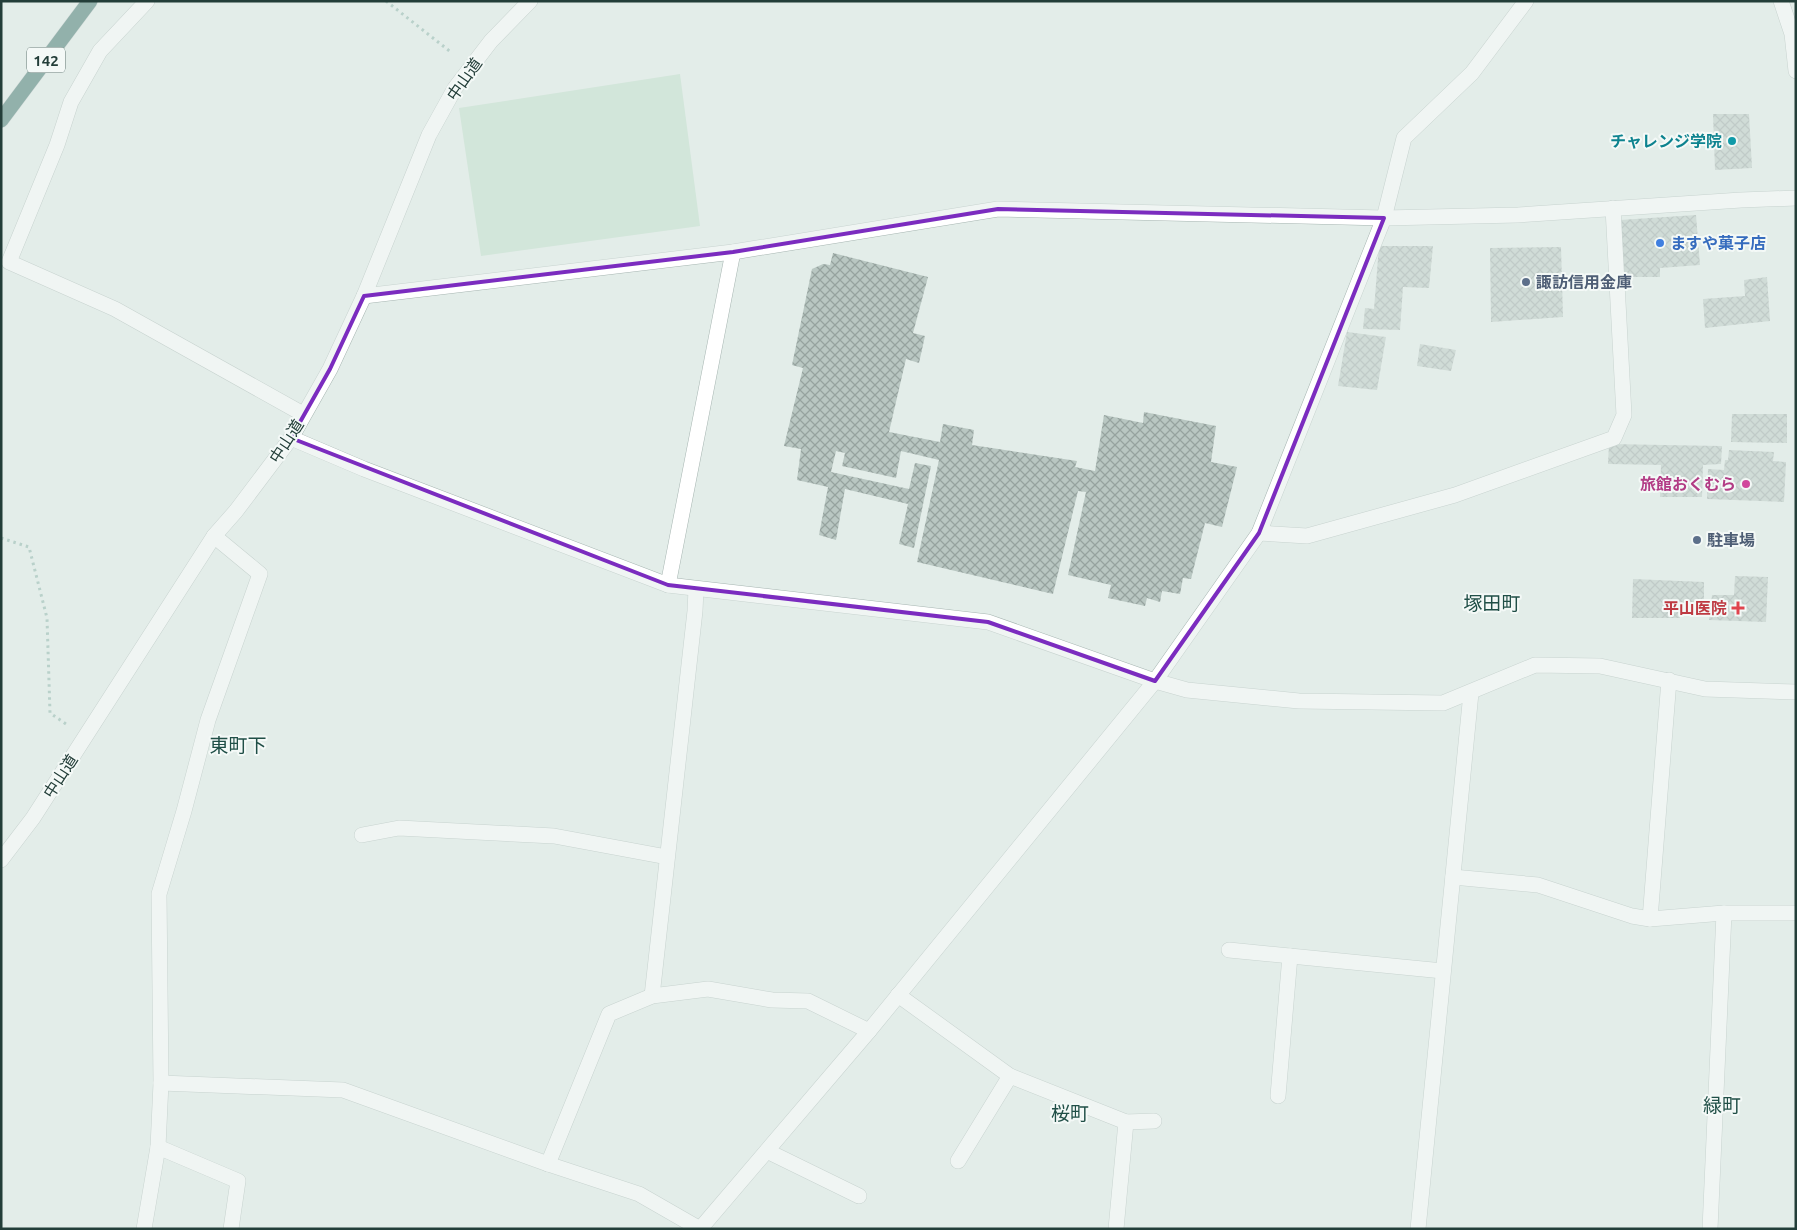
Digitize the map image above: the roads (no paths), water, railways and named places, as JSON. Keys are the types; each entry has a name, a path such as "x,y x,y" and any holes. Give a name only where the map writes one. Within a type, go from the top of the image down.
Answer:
{"highway":[{"name":"142","path":"1,120 90,1"}],"street":[{"path":"147,1 100,51 71,102 57,145 9,262 115,309 303,414"},
{"name":"中山道","path":"1,860 33,818 214,536 236,511 291,438 330,369 364,296 429,135 455,88 491,41 530,1"},
{"path":"162,1082 343,1090 548,1164 639,1194 700,1229 898,995 1155,681 1259,533 1384,218 1404,138 1472,73 1526,1"},
{"path":"1781,1 1792,34 1796,71"},
{"path":"364,296 734,252 998,209 1384,218 1518,214 1796,198"},
{"path":"1259,533 1307,536 1455,496 1614,438 1624,415 1613,208"},
{"path":"668,585 734,252"},
{"path":"291,438 364,469 668,585 988,622 1155,681 1187,690 1300,701 1444,704 1535,665 1600,666 1705,689 1796,692"},
{"path":"144,1229 158,1147 162,1082 159,894 184,811 208,720 260,574 214,536"},
{"path":"652,996 696,589"},
{"path":"1650,919 1669,680"},
{"path":"1418,1229 1471,693"},
{"path":"362,835 400,828 554,836 667,857"},
{"path":"1452,876 1538,885 1632,916 1650,919 1724,913 1796,913"},
{"path":"1710,1229 1724,913"},
{"path":"1229,950 1443,971"},
{"path":"1278,1096 1290,956"},
{"path":"548,1164 609,1014 652,996 708,989 772,1000 808,1001 868,1031"},
{"path":"898,995 1010,1076 1126,1122 1154,1122"},
{"path":"958,1162 1010,1076"},
{"path":"1116,1229 1126,1122"},
{"path":"158,1147 238,1181 231,1229"},
{"path":"766,1151 859,1196"}],"place":[{"name":"チャレンジ学院","path":"1732,141"},
{"name":"ますや菓子店","path":"1660,243"},
{"name":"諏訪信用金庫","path":"1526,282"},
{"name":"旅館おくむら","path":"1746,484"},
{"name":"駐車場","path":"1697,540"},
{"name":"平山医院","path":"1738,608"}],"district":[{"name":"塚田町","path":"1492,603"},
{"name":"東町下","path":"238,745"},
{"name":"緑町","path":"1722,1105"},
{"name":"桜町","path":"1070,1113"}]}
